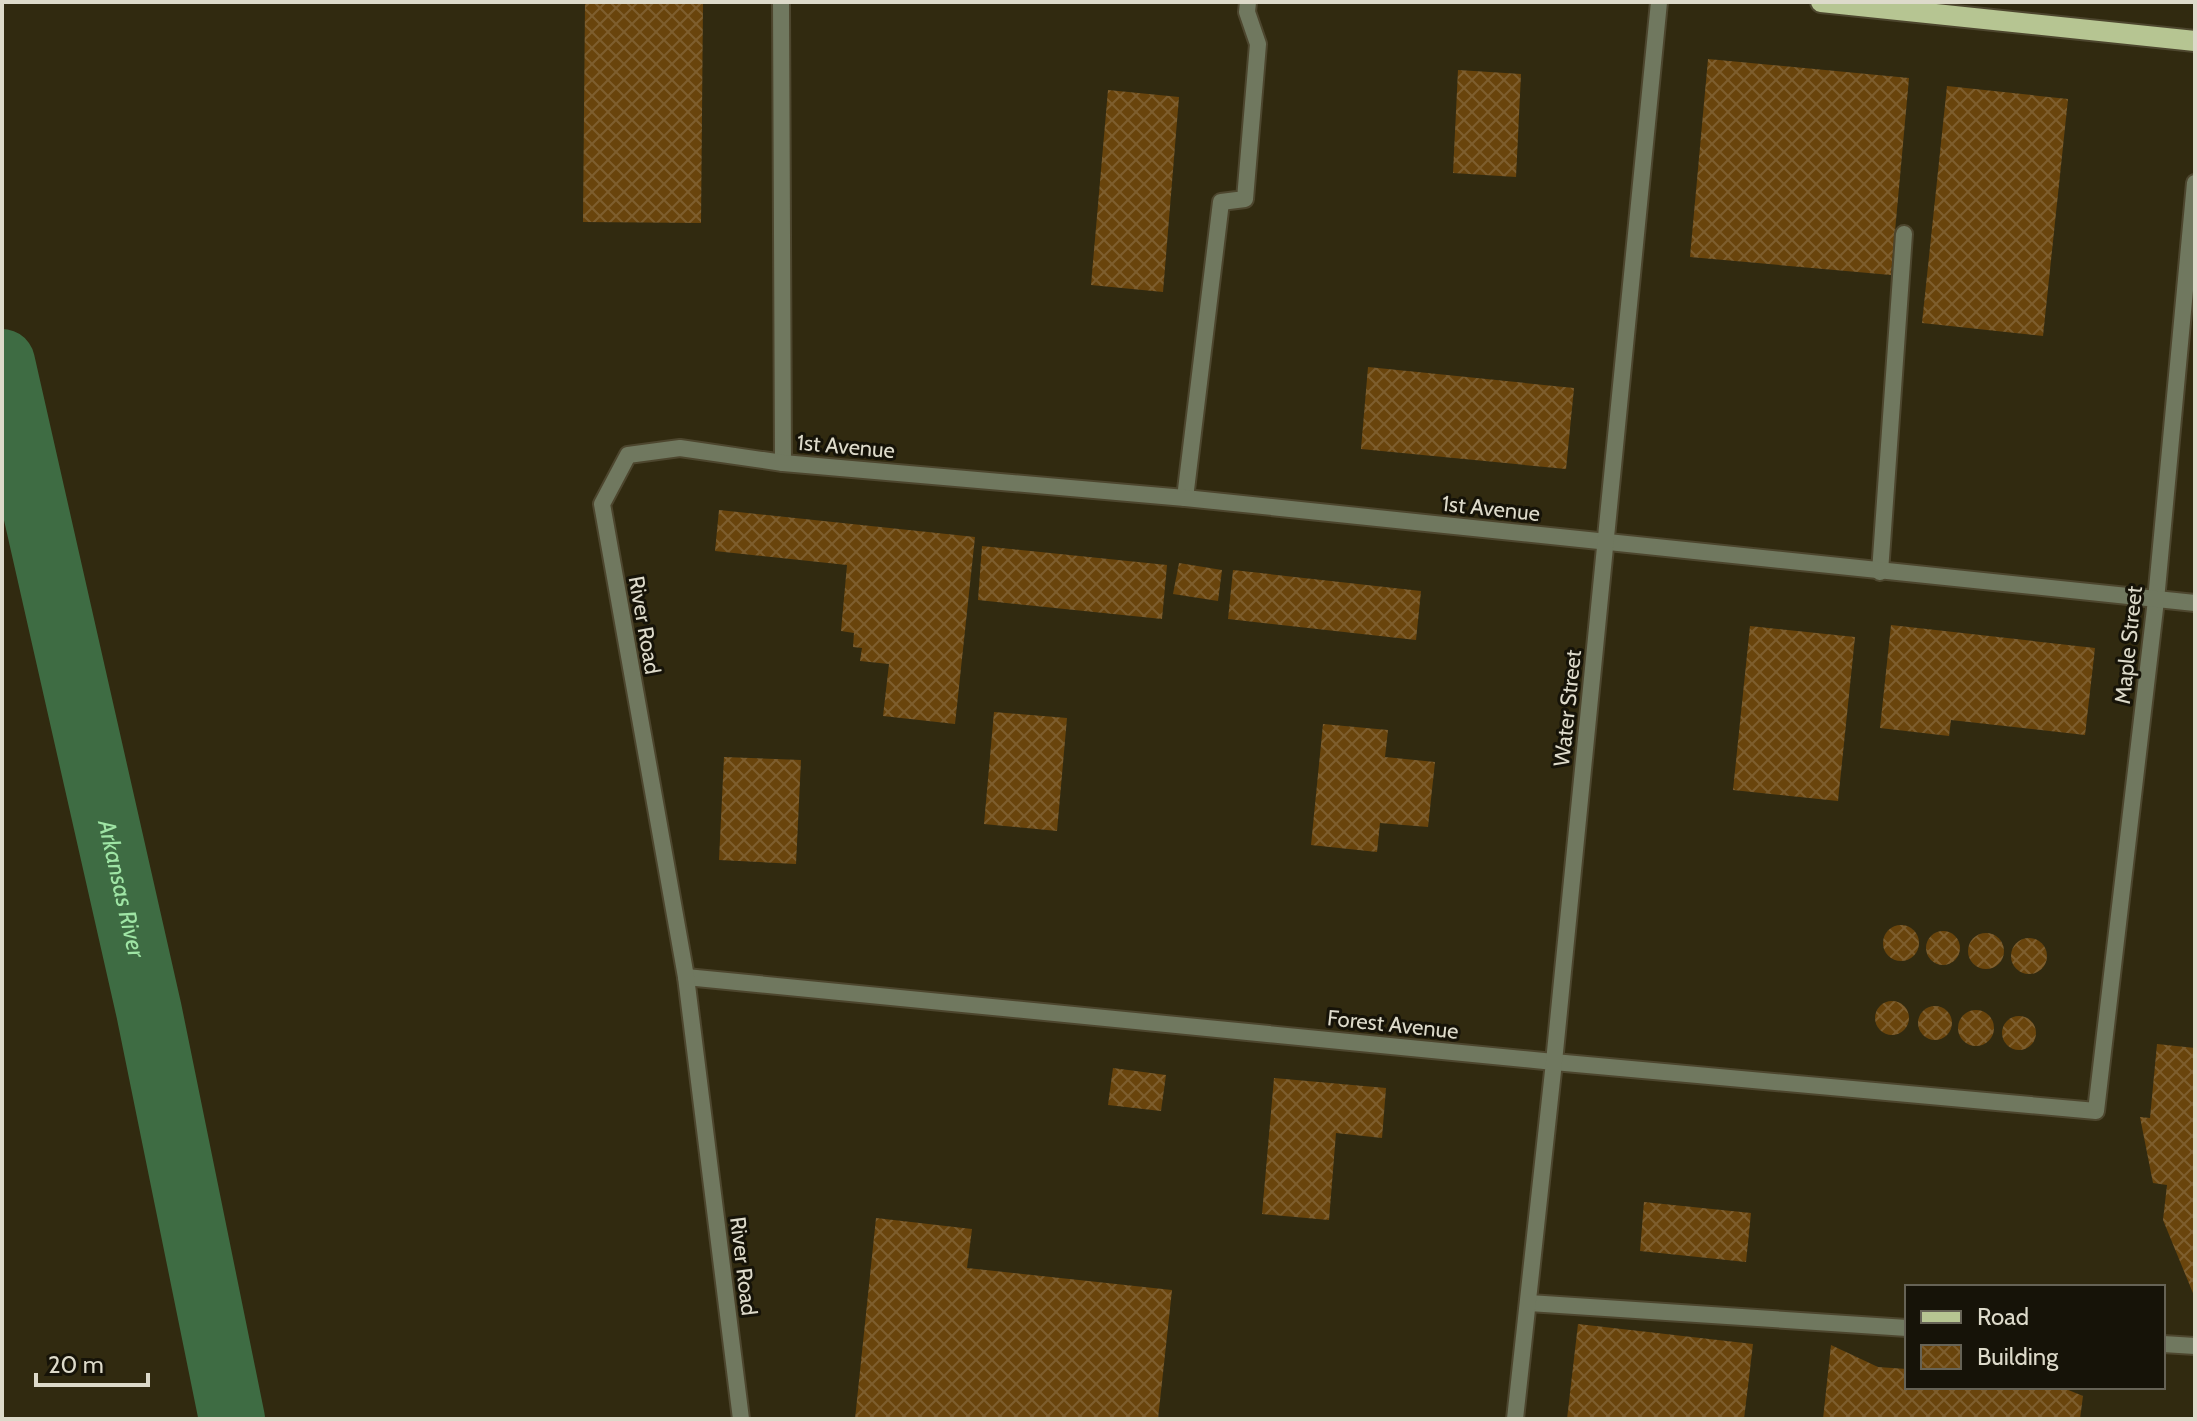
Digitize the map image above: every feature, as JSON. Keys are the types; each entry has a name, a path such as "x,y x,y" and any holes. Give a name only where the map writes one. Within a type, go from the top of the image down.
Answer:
{"main road":[{"path":"1821,2 2195,41"}],"street":[{"path":"781,2 783,463"},
{"path":"1185,498 1221,202 1245,199 1258,44 1247,12 1248,2"},
{"name":"Water Street","path":"1515,1419 1554,1062 1659,2"},
{"name":"Maple Street","path":"2096,1111 2156,600 2195,183"},
{"path":"1880,572 1904,234"},
{"name":"River Road","path":"741,1419 686,977 602,504 628,455 680,448 783,463"},
{"name":"1st Avenue","path":"783,463 1185,498 2195,603"},
{"name":"Forest Avenue","path":"686,977 1554,1062 2096,1111"},
{"path":"1529,1303 1905,1328"},
{"path":"2165,1344 2195,1346"}],"building":[{"path":"585,2 703,2 701,223 583,222"},
{"path":"1708,59 1909,78 1891,275 1690,257"},
{"path":"1458,70 1521,74 1516,177 1453,173"},
{"path":"1947,86 2068,99 2043,336 1922,323"},
{"path":"1108,90 1179,97 1163,292 1091,285"},
{"path":"1368,367 1574,388 1566,469 1361,449"},
{"path":"719,510 975,537 955,724 883,716 889,664 860,661 862,648 853,647 854,633 841,631 847,565 715,551"},
{"path":"982,546 1167,565 1162,619 978,600"},
{"path":"1179,563 1222,570 1218,601 1173,594"},
{"path":"1233,570 1421,591 1416,640 1228,619"},
{"path":"1891,625 2095,648 2085,735 1951,720 1949,736 1880,728"},
{"path":"1750,626 1855,637 1838,801 1733,790"},
{"path":"994,712 1067,718 1057,831 984,824"},
{"path":"1323,724 1388,730 1385,757 1435,762 1428,827 1380,823 1377,852 1311,845"},
{"path":"724,757 801,760 796,864 719,860"},
{"path":"1901,925 1914,930 1919,943 1914,956 1901,961 1888,956 1883,943 1888,930"},
{"path":"1943,931 1955,936 1960,948 1955,960 1943,965 1931,960 1926,948 1931,936"},
{"path":"1986,933 1998,939 2004,951 1998,963 1986,969 1974,963 1968,951 1974,939"},
{"path":"2029,938 2042,943 2047,956 2042,969 2029,974 2016,969 2011,956 2016,943"},
{"path":"1892,1001 1904,1006 1909,1018 1904,1030 1892,1035 1880,1030 1875,1018 1880,1006"},
{"path":"1935,1006 1947,1011 1952,1023 1947,1035 1935,1040 1923,1035 1918,1023 1923,1011"},
{"path":"1976,1010 1989,1015 1994,1028 1989,1041 1976,1046 1963,1041 1958,1028 1963,1015"},
{"path":"2019,1016 2031,1021 2036,1033 2031,1045 2019,1050 2007,1045 2002,1033 2007,1021"},
{"path":"2157,1044 2195,1048 2195,1298 2163,1220 2167,1185 2153,1183 2140,1117 2150,1118"},
{"path":"1113,1068 1166,1075 1161,1111 1108,1105"},
{"path":"1274,1078 1386,1088 1382,1138 1336,1133 1329,1220 1262,1214"},
{"path":"1644,1202 1751,1213 1746,1262 1640,1251"},
{"path":"876,1218 972,1229 967,1268 1172,1290 1158,1419 855,1419"},
{"path":"1578,1324 1753,1344 1744,1419 1567,1419"},
{"path":"1831,1345 1878,1367 1905,1369 1905,1389 2066,1389 2083,1396 2080,1419 1823,1419"}],"waterway":[{"name":"Arkansas River","path":"2,362 149,1011 232,1419"}]}
